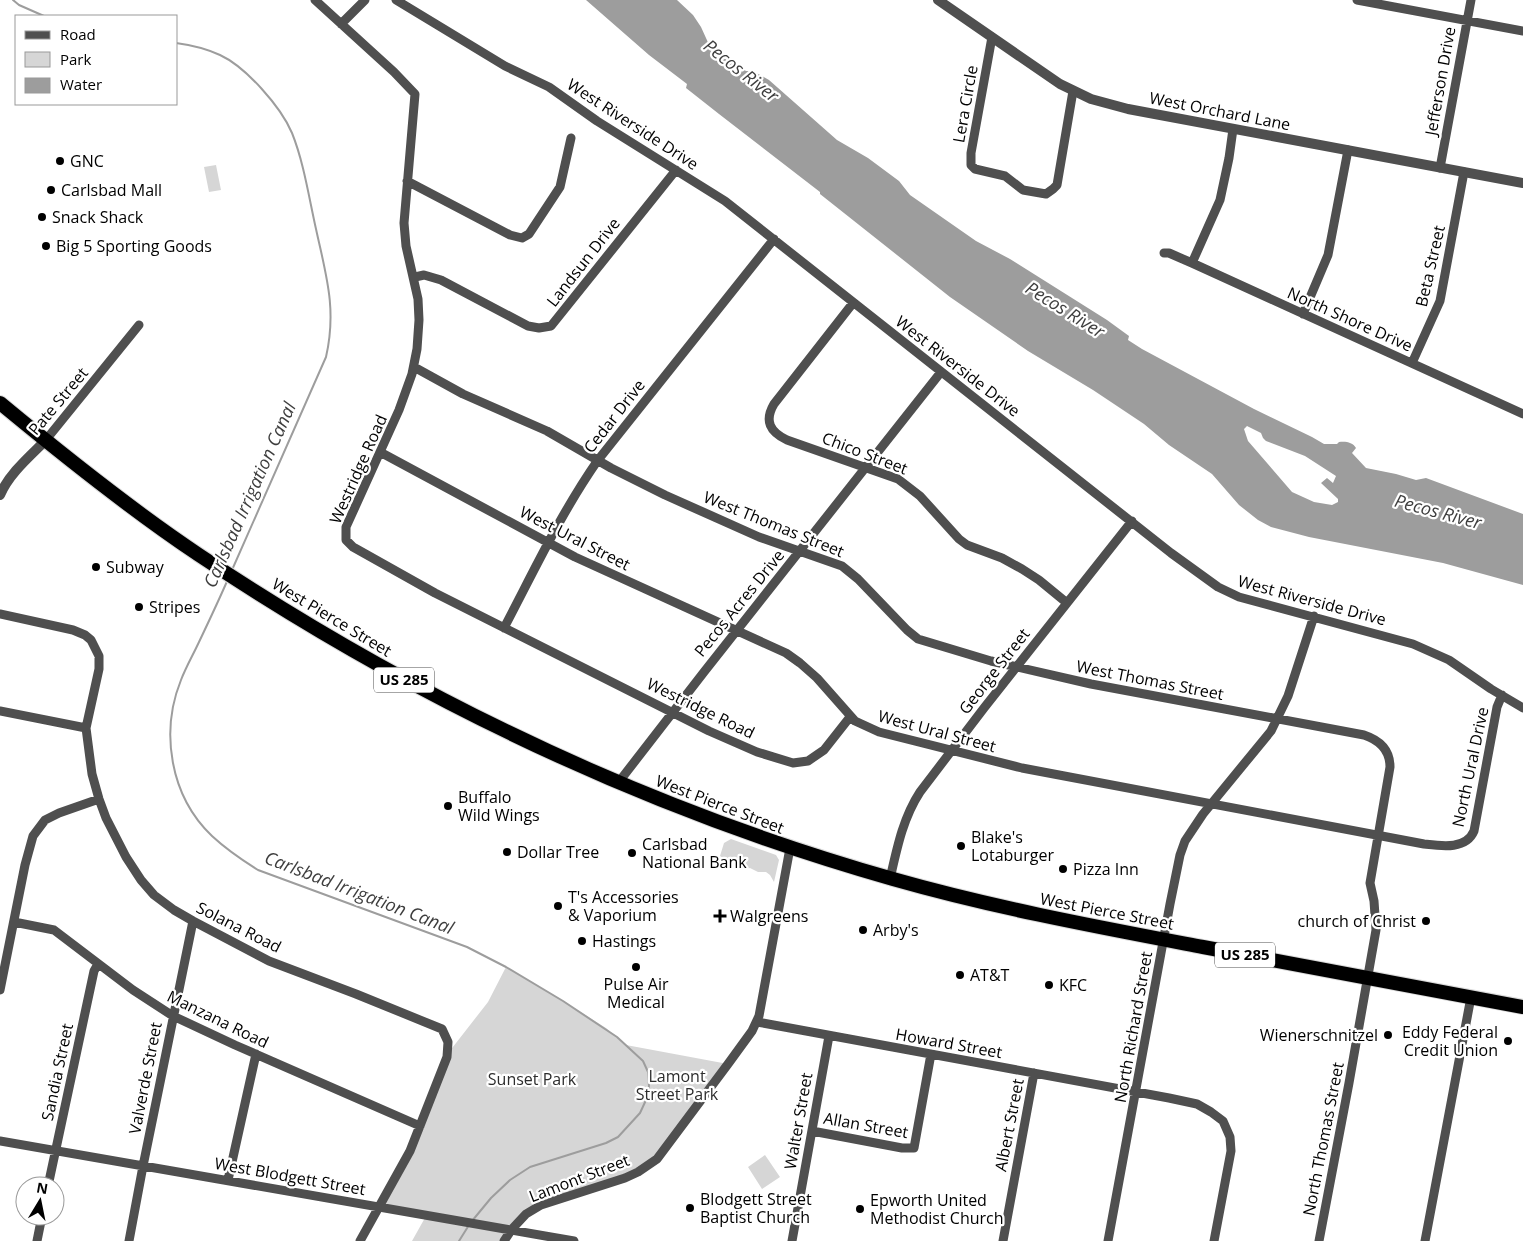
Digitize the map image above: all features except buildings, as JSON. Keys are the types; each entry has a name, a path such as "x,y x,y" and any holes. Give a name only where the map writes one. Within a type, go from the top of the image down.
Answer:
{"highway":[{"name":"West Pierce Street","path":"0,403 120,498 219,568 311,627 454,706 618,783 696,815 790,848 890,879 968,900 1042,917 1523,1007"}],"street":[{"name":"Westridge Road","path":"315,0 394,72 415,94 404,234 418,299 420,320 417,349 414,367 400,410 346,527 346,540 353,547 390,569 504,628 726,740 757,752 793,763 808,761 820,753 832,741 850,717"},
{"path":"341,24 366,0"},
{"name":"West Riverside Drive","path":"396,0 505,66 549,87 597,120 725,201 1132,521 1202,575 1229,593 1355,629 1394,638 1432,652 1449,660 1523,708"},
{"name":"West Orchard Lane","path":"938,0 1039,71 1091,99 1128,109 1523,183"},
{"path":"1358,0 1523,31"},
{"name":"Jefferson Drive","path":"1440,168 1470,0"},
{"name":"Lera Circle","path":"992,37 970,160 971,165 975,169 1005,176 1023,190 1046,194 1054,189 1057,185 1074,91"},
{"path":"1192,263 1220,200 1233,129"},
{"path":"407,181 510,235 522,238 529,234 560,187 571,138"},
{"path":"1303,314 1328,256 1348,150"},
{"name":"Landsun Drive","path":"414,277 424,275 441,280 534,328 551,326 676,170"},
{"name":"Beta Street","path":"1412,363 1440,301 1464,172"},
{"name":"Cedar Drive","path":"504,628 570,501 598,460 774,239"},
{"name":"North Shore Drive","path":"1164,253 1169,253 1192,263 1523,414"},
{"name":"Chico Street","path":"853,302 774,404 770,411 769,419 773,430 780,437 893,476 909,486 967,545 1002,558 1022,569 1067,603"},
{"name":"Pate Street","path":"0,495 13,475 45,440 139,325"},
{"name":"West Thomas Street","path":"414,367 478,400 547,431 633,480 736,527 836,563 849,570 918,639 1017,667 1091,684 1358,734"},
{"name":"Pecos Acres Drive","path":"618,783 941,372"},
{"name":"West Ural Street","path":"380,452 576,558 794,658 817,678 850,717 862,726 1022,768 1377,835"},
{"name":"George Street","path":"890,879 904,824 911,806 952,750 1132,521"},
{"name":"Solana Road","path":"0,614 73,630 91,640 99,656 99,669 86,728 92,774 99,799 116,838 141,880 162,901 193,921 269,961 442,1029 448,1042 448,1052 420,1126 404,1161 360,1241"},
{"name":"North Richard Street","path":"1108,1241 1182,850 1192,830 1212,803 1271,731 1288,696 1314,616"},
{"name":"North Ural Drive","path":"1377,835 1442,846 1460,844 1469,839 1474,831 1497,707 1502,696"},
{"path":"0,711 86,728"},
{"name":"North Thomas Street","path":"1319,1241 1376,930 1374,900 1370,883 1390,760 1378,741 1358,734"},
{"path":"0,990 29,845 36,830 46,820 59,813 99,799"},
{"name":"Lamont Street","path":"504,1241 526,1214 541,1205 625,1178 657,1159 726,1067 757,1022 790,848"},
{"name":"Valverde Street","path":"129,1241 193,921"},
{"name":"Manzana Road","path":"14,922 54,930 133,990 173,1016 420,1126"},
{"name":"Sandia Street","path":"50,1176 94,970 98,964"},
{"path":"1425,1241 1471,997"},
{"name":"Howard Street","path":"757,1022 1136,1092 1204,1107 1219,1118 1230,1137 1231,1151 1214,1241"},
{"name":"Walter Street","path":"792,1241 829,1036"},
{"path":"228,1180 256,1054"},
{"name":"Allan Street","path":"812,1131 902,1148 914,1148 931,1054"},
{"name":"Albert Street","path":"1003,1241 1034,1074"},
{"name":"West Blodgett Street","path":"0,1141 574,1241"},
{"path":"37,1241 40,1226"}],"green space":[{"path":"216,165 221,190 209,192 204,167"},
{"path":"731,839 776,855 779,860 774,882 766,872 758,872 750,868 746,869 739,866 733,860 720,856 724,843"},
{"name":"Sunset Park","path":"506,967 606,1028 626,1045 728,1064 649,1165 541,1205 504,1241 412,1241 426,1216 378,1206 404,1161 449,1052 488,1002"},
{"path":"765,1155 780,1177 762,1189 748,1167"}],"water":[{"name":"Pecos River","path":"586,0 677,0 693,15 711,49 720,56 746,71 753,71 769,80 837,140 868,158 899,181 910,195 976,241 1010,259 1107,320 1129,336 1128,340 1142,349 1324,444 1351,443 1356,448 1352,453 1366,468 1416,480 1426,478 1523,514 1523,585 1443,563 1309,537 1271,527 1258,520 1239,505 1212,474 1169,445 1144,424 1093,390 1028,351 950,297 820,194 820,192 686,88 687,84 649,55","holes":["1247,426 1261,433 1266,441 1305,456 1336,476 1333,483 1327,478 1321,483 1338,499 1338,502 1332,505 1314,502 1292,492 1248,441 1244,429"]}],"waterway":[{"name":"Carlsbad Irrigation Canal","path":"13,0 19,5 42,15"},
{"name":"Carlsbad Irrigation Canal","path":"178,43 204,49 220,55 241,69 262,89 287,123 303,168 329,292 330,323 326,357 232,570"},
{"name":"Carlsbad Irrigation Canal","path":"228,579 185,670 175,700 171,721 173,762 178,783 186,802 198,820 212,836 258,870 467,947 506,967 563,1001 617,1037 643,1061 648,1072 649,1086 646,1100 640,1113 618,1137 606,1143 530,1167 510,1180 491,1198 472,1221"},
{"name":"Carlsbad Irrigation Canal","path":"459,1241 469,1225"}],"place":[{"name":"GNC","path":"60,161"},
{"name":"Carlsbad Mall","path":"51,190"},
{"name":"Snack Shack","path":"42,217"},
{"name":"Big 5 Sporting Goods","path":"46,246"},
{"name":"Subway","path":"96,567"},
{"name":"Stripes","path":"139,607"},
{"name":"Buffalo Wild Wings","path":"448,806"},
{"name":"Blake's Lotaburger","path":"961,846"},
{"name":"Dollar Tree","path":"507,852"},
{"name":"Carlsbad National Bank","path":"632,853"},
{"name":"Pizza Inn","path":"1063,869"},
{"name":"T's Accessories & Vaporium","path":"558,906"},
{"name":"Walgreens","path":"720,916"},
{"name":"church of Christ","path":"1426,921"},
{"name":"Arby's","path":"863,930"},
{"name":"Hastings","path":"582,941"},
{"name":"Pulse Air Medical","path":"636,967"},
{"name":"AT&T","path":"960,975"},
{"name":"KFC","path":"1049,985"},
{"name":"Wienerschnitzel","path":"1388,1035"},
{"name":"Eddy Federal Credit Union","path":"1508,1041"},
{"name":"Blodgett Street Baptist Church","path":"690,1208"},
{"name":"Epworth United Methodist Church","path":"860,1209"}],"park label":[{"name":"Lamont Street Park","path":"677,1085"}]}
